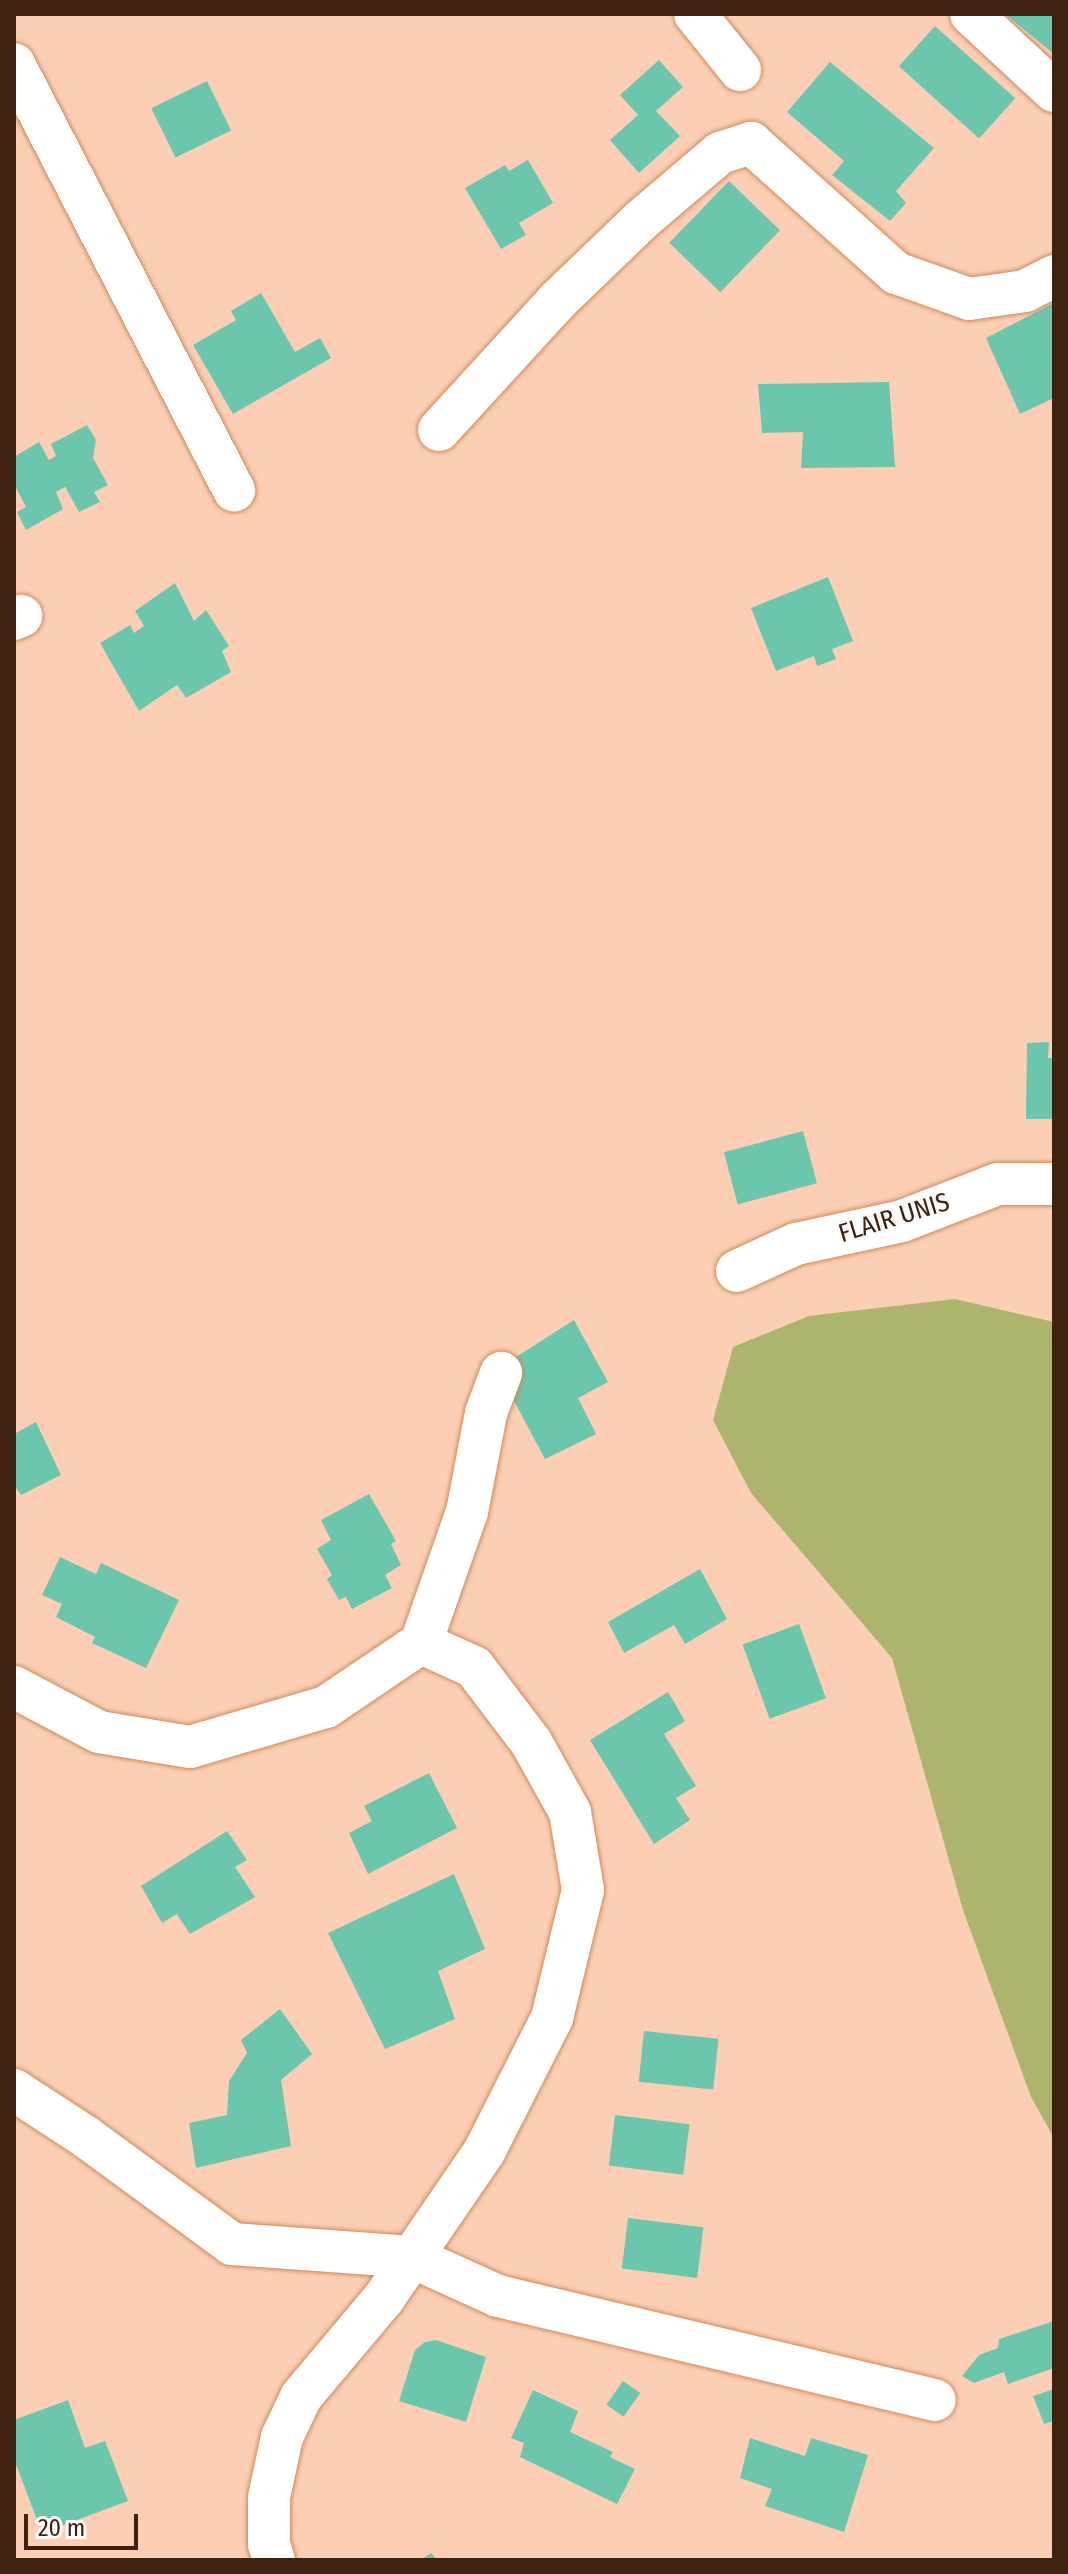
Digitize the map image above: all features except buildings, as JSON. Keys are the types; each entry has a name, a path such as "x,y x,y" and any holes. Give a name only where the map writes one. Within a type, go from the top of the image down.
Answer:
{"street":[{"path":"695,14 740,70"},
{"path":"971,14 1054,91"},
{"path":"14,64 234,491"},
{"path":"439,430 557,301 640,221 720,153 751,143 896,273 969,299 1025,291 1054,276"},
{"name":"FLAIR UNIS","path":"737,1271 796,1244 902,1221 998,1184 1054,1184"},
{"path":"14,1687 99,1732 190,1747 326,1707 421,1643 467,1512 486,1413 501,1373"},
{"path":"274,2560 269,2544 269,2497 282,2437 301,2397 384,2298 484,2152 552,2018 583,1890 570,1812 531,1742 474,1667 421,1643"},
{"path":"14,2090 86,2137 232,2244 412,2257 498,2296 935,2400"}],"green space":[{"path":"955,1299 1054,1322 1054,2138 1031,2097 963,1910 892,1658 751,1493 713,1420 733,1347 809,1316"}]}
